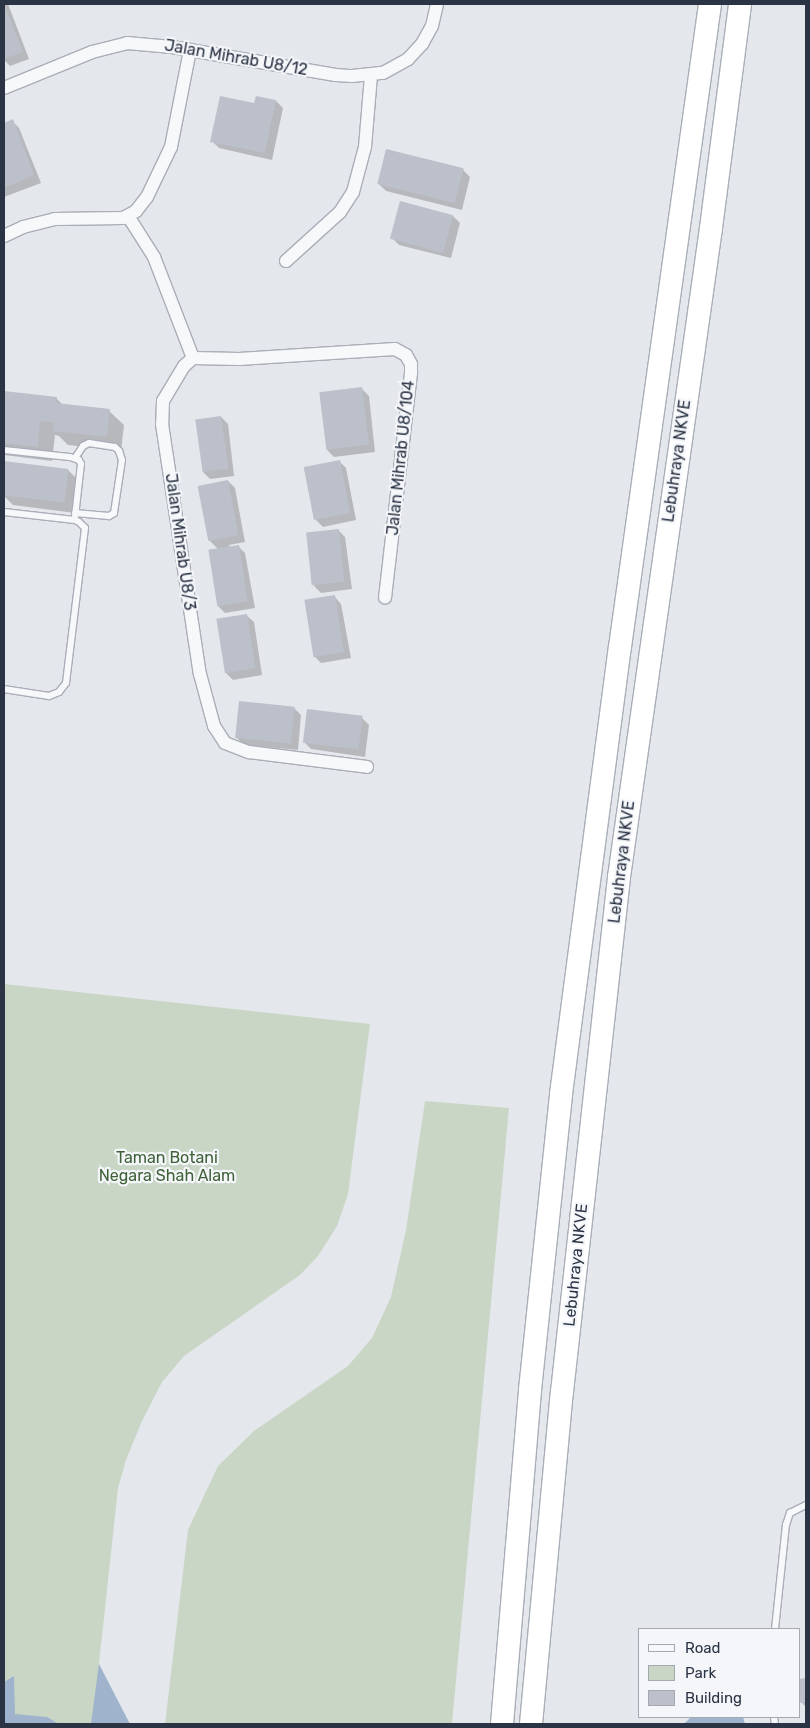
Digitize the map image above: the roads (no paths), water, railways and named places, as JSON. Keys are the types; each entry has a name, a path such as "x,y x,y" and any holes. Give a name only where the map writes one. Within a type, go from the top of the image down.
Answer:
{"highway":[{"name":"Lebuhraya NKVE","path":"502,1724 508,1634 530,1390 561,1094 621,638 710,4"},
{"name":"Lebuhraya NKVE","path":"531,1724 535,1664 562,1392 619,876 711,228 740,4"}],"street":[{"name":"Jalan Mihrab U8/12","path":"4,88 110,46 144,43 309,71 352,76 370,75 391,70 414,53 432,26 437,4"},
{"path":"4,236 23,227 55,219 128,216 136,211 147,197 171,148 190,50"},
{"path":"286,261 340,212 353,192 365,147 370,75"},
{"path":"128,216 154,257 193,358"},
{"name":"Jalan Mihrab U8/104","path":"193,358 239,359 395,348 406,355 411,364 411,373 385,598"},
{"name":"Jalan Mihrab U8/3","path":"193,358 184,366 163,401 162,424 200,674 214,726 225,743 249,752 367,767"}],"lane":[{"path":"4,512 75,517 109,516 114,513 122,460 119,451 115,447 89,443 83,446 75,458"},
{"path":"4,450 75,458 81,464 75,517"},
{"path":"4,689 49,696 59,692 66,683 84,533 83,524 75,517"},
{"path":"775,1628 786,1525 790,1513 806,1505"}],"water":[{"path":"99,1664 130,1724 91,1724"},
{"path":"14,1676 15,1714 47,1717 59,1724 4,1724 4,1682"},
{"path":"690,1718 743,1718 745,1724 684,1724"}],"park label":[{"name":"Taman Botani Negara Shah Alam","path":"167,1167"}]}
